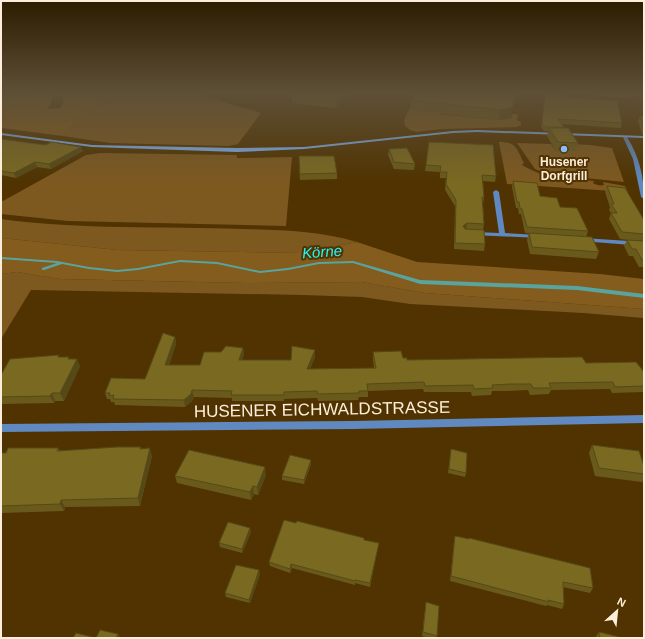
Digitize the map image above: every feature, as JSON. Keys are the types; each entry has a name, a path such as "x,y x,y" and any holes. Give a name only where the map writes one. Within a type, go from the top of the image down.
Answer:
{"street":[{"path":"1,134 98,146 237,150 304,148 453,132 504,131 644,137"},
{"path":"625,137 636,162 644,197"},
{"path":"496,192 502,235"},
{"path":"466,233 542,238"},
{"path":"573,240 644,244"},
{"name":"HUSENER EICHWALDSTRASSE","path":"1,428 322,426 644,419"}],"shaded area":[{"path":"1,123 75,123 63,136 1,128"},
{"path":"75,123 254,123 238,144 228,146 110,143 63,136"},
{"path":"404,123 521,123 521,125 516,127 440,129 417,132 410,130 405,126"},
{"path":"499,142 505,142 513,145 524,163 522,165 531,170 557,178 594,181 593,183 598,185 604,185 603,182 625,186 628,192 507,184"},
{"path":"517,143 551,144 556,151 575,151 571,144 612,148 624,182 547,174 535,169"},
{"path":"100,153 237,155 237,158 292,157 286,226 68,221 1,214 1,200 3,201 86,155"},
{"path":"1,219 61,225 286,231 329,235 357,242 300,253 118,250 1,238"},
{"path":"1,238 118,250 300,253 357,242 417,262 600,274 644,279 644,309 425,293 362,282 246,283 60,279 17,272 1,274"},
{"path":"17,272 60,279 246,283 362,282 425,293 644,309 644,318 583,313 410,304 362,297 31,290 1,339 1,274"}],"building":[{"path":"542,123 561,123 564,127 545,127"},
{"path":"549,128 568,128 578,143 558,142"},
{"path":"1,139 45,145 52,142 81,147 49,164 35,162 14,173 1,171"},
{"path":"429,142 493,145 496,176 482,175 484,224 467,223 463,226 465,229 484,230 485,244 455,243 456,200 446,184 447,172 440,172 441,166 426,165"},
{"path":"407,148 415,164 394,162 389,149"},
{"path":"299,156 334,156 337,173 300,174"},
{"path":"513,181 537,183 540,196 557,198 560,207 577,208 588,231 527,227 522,209 520,208 519,202 517,202"},
{"path":"607,186 625,188 644,220 644,234 622,232 611,213 617,213 611,204 614,204"},
{"path":"529,233 592,237 599,252 532,247"},
{"path":"627,240 644,241 644,260 642,260 636,249 632,249"},
{"path":"163,333 175,337 165,365 200,365 204,352 221,352 226,346 243,348 239,360 291,360 292,346 315,350 307,369 376,368 373,352 401,351 403,358 407,358 407,360 582,357 586,363 636,362 644,372 644,386 615,387 613,382 549,383 551,388 533,388 531,384 511,384 492,385 493,388 474,389 473,385 425,386 424,382 367,384 368,391 359,391 359,393 318,394 317,391 284,392 284,395 231,395 232,391 192,390 191,394 184,400 113,399 114,395 109,396 110,393 105,393 111,378 145,379"},
{"path":"59,355 58,357 77,359 60,393 52,393 50,396 1,397 1,375 10,359"},
{"path":"592,445 639,451 644,466 644,474 599,468"},
{"path":"141,447 140,449 150,448 138,498 61,500 60,504 1,506 1,453 6,453 8,448 58,448 57,451"},
{"path":"451,449 467,453 466,473 449,469"},
{"path":"189,450 265,467 257,487 253,486 250,492 175,476"},
{"path":"290,455 311,460 304,480 282,476"},
{"path":"284,520 296,523 297,521 379,543 370,583 355,581 291,564 290,569 269,562"},
{"path":"228,522 250,528 242,549 219,543"},
{"path":"455,536 469,538 590,568 593,588 563,582 564,604 548,600 549,602 451,576"},
{"path":"236,565 259,570 249,600 225,593"},
{"path":"426,602 439,606 437,636 423,632"},
{"path":"100,630 118,634 116,638 96,638"},
{"path":"599,632 623,638 600,638"},
{"path":"76,633 96,638 73,638"}],"waterway":[{"name":"Körne","path":"1,258 57,262 117,271 138,269 180,261 217,263 260,272 288,269 319,263 353,262 420,282 577,288 644,296"},
{"path":"44,269 60,264"}],"place":[{"name":"Husener Dorfgrill","path":"564,149"}]}
